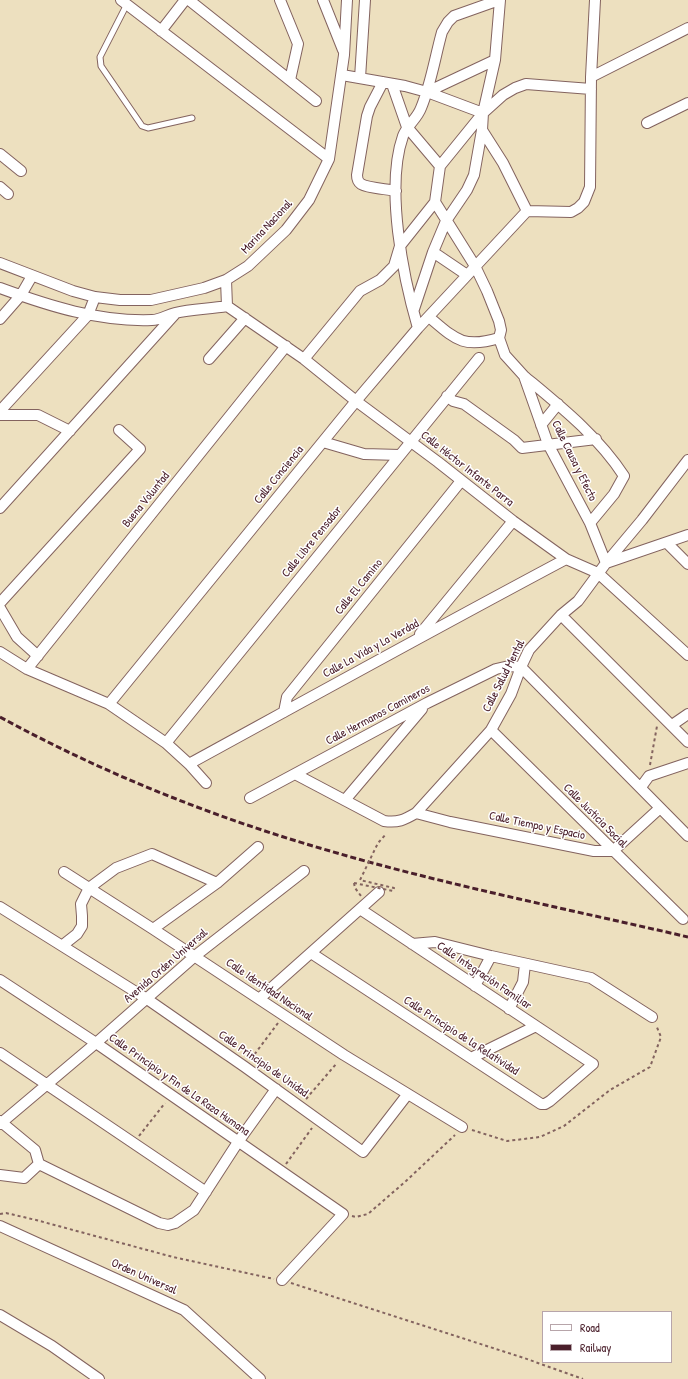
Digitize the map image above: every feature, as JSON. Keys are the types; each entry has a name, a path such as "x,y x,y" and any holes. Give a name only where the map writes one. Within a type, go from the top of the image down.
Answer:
{"street":[{"path":"161,31 185,0"},
{"path":"189,0 316,101"},
{"path":"280,0 298,44 290,80"},
{"path":"323,0 344,55"},
{"name":"Marina Nacional","path":"0,264 73,291 96,297 120,300 150,300 204,288 226,280 248,266 286,230 309,200 329,159 342,75 347,0"},
{"path":"360,78 365,0"},
{"path":"413,311 433,252 446,221 467,190 474,175 482,130 482,113 495,60 500,0 454,16 448,22 442,32 421,110 407,127 403,136 397,163 396,190 400,246 413,311 418,328"},
{"path":"482,130 503,163 527,211 571,212 584,202 590,187 591,76 595,0"},
{"path":"124,2 329,159"},
{"path":"591,76 688,28"},
{"path":"427,92 495,60"},
{"path":"342,75 405,86 427,92 482,113"},
{"path":"388,83 407,127 440,166"},
{"path":"388,83 370,107 367,116 357,175 360,184 365,186 396,190"},
{"path":"304,359 360,291 380,280 394,266 400,246 435,202 440,166 482,113 503,95 526,84 591,89"},
{"path":"647,123 688,103"},
{"path":"0,154 21,171"},
{"path":"0,187 8,194"},
{"name":"Calle Causa y Efecto","path":"435,202 475,266 499,320 501,330 499,338 505,355 524,376 548,444 590,523 606,563"},
{"name":"Calle Conciencia","path":"109,704 356,401 418,328 527,211"},
{"path":"433,252 467,275"},
{"path":"0,319 22,296 32,276"},
{"path":"0,288 56,307 88,315 123,320 154,320 176,313 227,306 226,280"},
{"path":"0,412 88,315 96,297"},
{"name":"Calle Héctor Infante Parra","path":"227,306 304,359 356,401 513,521 566,559 598,573 688,655"},
{"path":"0,508 176,313"},
{"path":"429,317 455,338 470,344 489,342 499,338"},
{"path":"209,359 245,318"},
{"name":"Buena Voluntad","path":"27,669 286,346"},
{"name":"Calle Libre Pensador","path":"166,743 479,358"},
{"path":"524,376 596,438 624,476 614,494 590,523"},
{"path":"448,396 453,401 464,404 514,440 522,448 596,438"},
{"path":"541,425 558,404"},
{"path":"0,415 38,415 70,431"},
{"path":"0,603 140,449 119,430"},
{"path":"323,442 364,454 400,455"},
{"name":"Calle Salud Mental","path":"344,800 384,821 394,822 405,820 416,813 491,730 511,694 529,650 561,615 578,601 598,573 642,520 688,460"},
{"name":"Calle El Camino","path":"284,712 287,697 461,480"},
{"path":"416,639 513,521"},
{"path":"606,563 688,535"},
{"path":"667,543 688,564"},
{"name":"Calle La Vida y La Verdad","path":"189,764 416,639 566,559"},
{"path":"0,608 17,637 38,656"},
{"path":"561,615 688,742"},
{"path":"0,652 27,669 109,704 166,743 189,764 206,783"},
{"name":"Calle Hermanos Camineros","path":"250,798 427,703 496,669 509,666 521,667"},
{"path":"521,667 688,836"},
{"path":"295,774 344,800 427,703"},
{"path":"672,725 688,714"},
{"name":"Calle Justicia Social","path":"491,730 683,919"},
{"path":"641,787 649,776 688,764"},
{"path":"613,851 660,808"},
{"name":"Calle Tiempo y Espacio","path":"416,813 450,822 594,851 613,851"},
{"path":"153,929 217,883 258,847"},
{"path":"63,946 77,934 82,926 81,904 89,888 116,868 152,854 217,883"},
{"name":"Avenida Orden Universal","path":"48,1084 195,956 304,871"},
{"name":"Calle Identidad Nacional","path":"64,872 195,956 344,1055 407,1095 462,1127"},
{"path":"259,999 379,892"},
{"name":"Calle Integración Familiar","path":"363,906 412,944 593,1064"},
{"name":"Calle Principio de Unidad","path":"0,908 147,999 319,1119 363,1152 407,1095"},
{"path":"412,944 435,942 591,978 652,1017"},
{"name":"Calle Principio de la Relatividad","path":"311,953 540,1104 545,1104 550,1101 593,1064"},
{"path":"475,986 491,956"},
{"path":"509,1009 521,987 525,964"},
{"name":"Calle Principio y Fin de La Raza Humana","path":"0,980 96,1043 343,1214"},
{"path":"471,1058 536,1026"},
{"path":"0,1053 206,1192"},
{"path":"48,1084 1,1122 35,1150 39,1164 159,1223 168,1225 175,1223 194,1210 238,1142 276,1089"},
{"path":"0,1175 24,1178 39,1164"},
{"path":"282,1280 343,1214"},
{"name":"Orden Universal","path":"0,1226 184,1310 260,1379"},
{"path":"0,1315 52,1346 99,1379"}],"lane":[{"path":"124,2 100,57 101,66 142,126 148,128 192,118"}],"path":[{"path":"649,776 660,713"},
{"path":"363,906 354,883 394,891 394,888 360,880 378,843 386,834"},
{"path":"245,1067 284,1015"},
{"path":"343,1214 356,1217 368,1214 406,1181 462,1127 507,1142 540,1137 564,1126 610,1090 650,1067 661,1037 652,1017"},
{"path":"300,1106 344,1055"},
{"path":"134,1143 171,1096"},
{"path":"281,1171 319,1119"},
{"path":"0,1214 6,1213 36,1220 173,1257 282,1280 524,1358 583,1379"}],"railway":[{"path":"0,717 37,737 153,790 232,820 313,846 406,872 688,937"}]}
